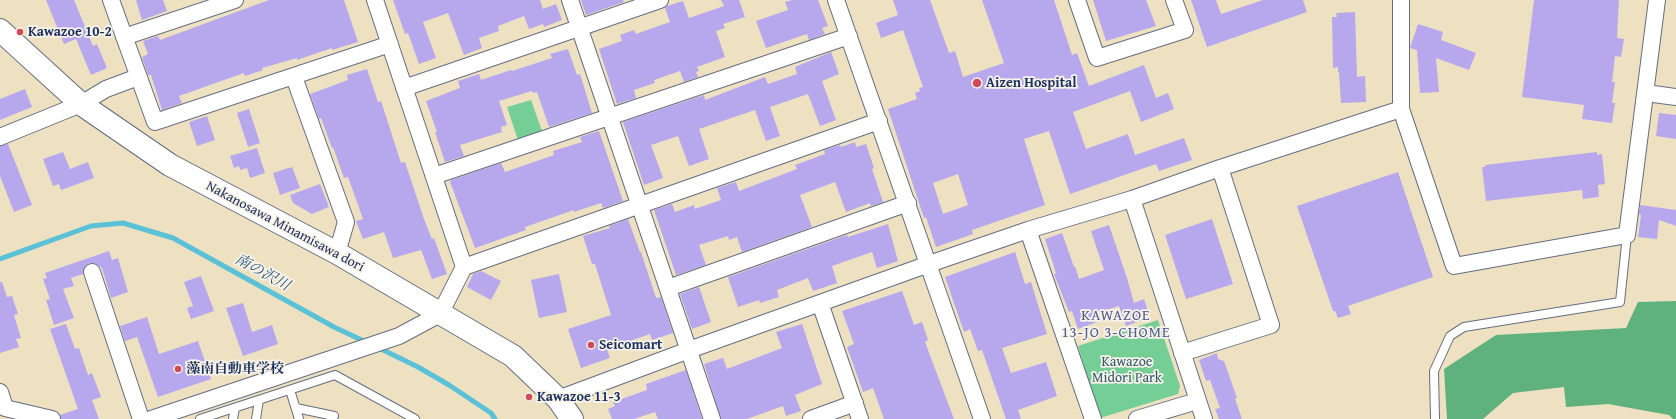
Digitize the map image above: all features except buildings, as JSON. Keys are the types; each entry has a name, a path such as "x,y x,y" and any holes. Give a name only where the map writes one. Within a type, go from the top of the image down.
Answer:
{"street":[{"path":"111,0 155,122 390,44"},
{"path":"124,37 235,0"},
{"path":"375,0 464,267"},
{"path":"570,0 712,419"},
{"path":"404,88 660,0"},
{"path":"836,0 982,419"},
{"path":"1077,0 1097,58 1185,30 1174,0"},
{"path":"1401,0 1401,109 1454,266 1627,235 1657,0"},
{"name":"Nakanosawa Minamisawa dori","path":"0,30 81,104 170,165 337,254 512,356 558,399 572,419"},
{"path":"434,176 849,36"},
{"path":"0,138 81,104 106,89 138,77"},
{"path":"294,77 346,222 337,254"},
{"path":"1646,92 1676,97"},
{"path":"558,399 689,350 929,264 1028,230 1132,199 1220,168 1401,109"},
{"path":"159,418 399,336 440,314 464,267 879,121"},
{"path":"1182,353 1271,325 1220,168"},
{"path":"1132,199 1204,419"},
{"path":"668,288 908,203"},
{"path":"1028,230 1093,419"},
{"path":"92,272 141,419"},
{"path":"820,303 860,419"},
{"path":"0,392 5,408 52,419"},
{"path":"1137,419 1198,401"},
{"path":"811,419 855,403"}],"lane":[{"path":"1435,419 1434,371 1450,336 1464,327 1620,302 1627,235"},
{"path":"200,419 336,376 415,419"},
{"path":"290,390 300,419"},
{"path":"256,419 259,400"},
{"path":"233,419 235,408"},
{"path":"296,408 334,416 332,419"}],"green space":[{"path":"531,100 543,134 519,143 507,107"},
{"path":"1676,301 1676,419 1673,419 1669,415 1608,404 1566,407 1564,387 1513,393 1483,419 1447,419 1444,369 1496,335 1626,328 1638,302"},
{"name":"Kawazoe Midori Park","path":"1158,320 1180,386 1178,394 1100,418 1078,346"}],"waterway":[{"name":"南の沢川","path":"0,259 91,226 123,223 173,238 334,327 368,343"},
{"name":"南の沢川","path":"377,347 418,367 449,385 491,413 495,419"}],"place":[{"name":"Kawazoe 10-2","path":"20,32"},
{"name":"Aizen Hospital","path":"977,83"},
{"name":"Seicomart","path":"591,345"},
{"name":"藻南自動車学校","path":"178,369"},
{"name":"Kawazoe 11-3","path":"529,397"}],"district":[{"name":"KAWAZOE 13-JO 3-CHOME","path":"1116,324"}]}
